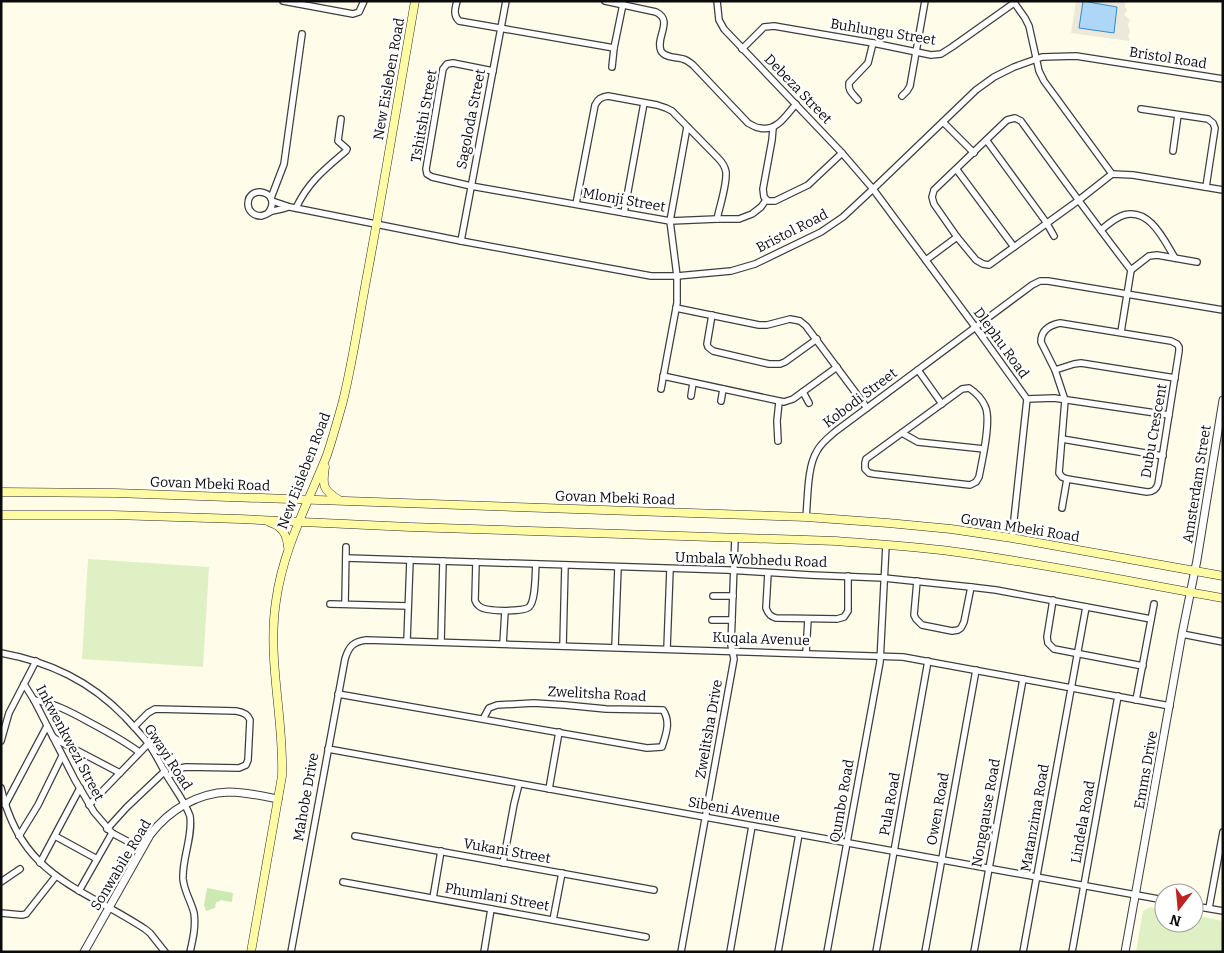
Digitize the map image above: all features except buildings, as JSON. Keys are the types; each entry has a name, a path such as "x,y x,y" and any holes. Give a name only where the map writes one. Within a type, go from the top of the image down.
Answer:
{"main road":[{"name":"New Eisleben Road","path":"251,952 278,799 282,763 273,652 276,599 287,554 307,500 328,453 347,381 415,1"},
{"path":"328,453 323,484 324,488 340,501"},
{"name":"Govan Mbeki Road","path":"1,492 115,493 806,517 923,526 1012,538 1223,576"},
{"path":"1,515 113,515 260,519 410,527 836,541 948,551 1006,559 1223,598"},
{"path":"260,519 274,524 284,531 287,539 287,554"}],"street":[{"path":"283,1 357,14 361,10 364,1"},
{"path":"456,1 454,14 459,21 614,48"},
{"name":"Sagoloda Street","path":"461,241 506,1"},
{"path":"605,1 662,15 664,19 660,46 662,51 666,55 685,59 693,65 748,123 760,128 773,128 796,104"},
{"name":"Debeza Street","path":"717,1 717,12 724,29 842,153 873,189"},
{"path":"902,96 910,86 926,1"},
{"path":"1014,2 1029,26 1039,71 1049,89 1112,174"},
{"name":"Buhlungu Street","path":"742,49 764,28 770,26 873,43 931,55 941,54 1014,2"},
{"path":"612,67 623,4"},
{"path":"268,213 272,207 271,200 284,164 302,34"},
{"path":"858,100 850,91 849,83 868,62 873,43"},
{"name":"Bristol Road","path":"271,200 293,208 651,276 677,276 731,271 755,264 821,232 843,217 976,90 994,77 1014,67 1042,57 1076,56 1223,80"},
{"name":"Tshitshi Street","path":"471,186 432,177 427,174 426,169 443,69 447,64 453,63 493,71"},
{"path":"576,204 596,102 603,96 608,96 666,108 672,111 718,158 726,171 717,219"},
{"path":"624,213 644,103"},
{"path":"1141,109 1208,119 1213,123 1215,128 1206,187"},
{"path":"1173,151 1178,115"},
{"path":"1121,332 1131,270 1100,230 1079,200 1021,121 1015,118 1007,120 934,190 932,197 934,204 957,237 976,260 989,265 1079,200 1112,174 1132,175 1223,190"},
{"path":"271,200 265,192 256,192 250,196 249,208 251,212 262,216 293,208 314,179 346,151 345,146 338,141 341,119"},
{"path":"943,122 974,153"},
{"path":"661,388 678,294 670,221 687,128"},
{"path":"766,200 763,189 773,128"},
{"path":"987,141 1046,222 1054,236"},
{"name":"Mlonji Street","path":"471,186 670,221 739,219 756,212 766,200 775,202 808,185 842,153"},
{"path":"957,170 1014,246"},
{"name":"Dlephu Road","path":"873,189 1027,400 1012,538"},
{"path":"1100,230 1120,216 1135,215 1146,218 1154,226 1175,258"},
{"path":"926,260 957,237"},
{"path":"1131,270 1152,255 1197,262"},
{"name":"Kobodi Street","path":"806,517 811,465 822,443 866,408 1040,281 1223,310"},
{"path":"676,308 759,325 767,325 787,319 795,320 806,326 817,339 866,408"},
{"path":"712,315 708,347 713,351 769,364 785,362 817,339"},
{"name":"Dubu Crescent","path":"1060,323 1121,332 1172,340 1179,347 1158,484 1150,492 1067,479 1059,473 1065,400 1056,370 1041,342 1041,338 1048,327 1060,323"},
{"path":"1056,370 1081,363 1175,378"},
{"path":"663,376 779,402 789,401 837,367"},
{"path":"918,370 942,404"},
{"path":"691,396 693,383"},
{"path":"969,388 986,407 988,421 979,477 976,482 970,485 869,472 864,466 866,459 902,433 962,389 969,388"},
{"path":"721,401 723,389"},
{"path":"803,392 809,403"},
{"path":"1027,400 1054,398 1169,415"},
{"name":"Amsterdam Street","path":"1191,592 1223,400"},
{"path":"778,441 777,421 779,402"},
{"path":"902,433 918,442 984,449"},
{"path":"1062,439 1163,456"},
{"name":"Dubu Crescent","path":"1062,508 1067,479"},
{"name":"Zwelitsha Drive","path":"681,952 734,659 731,645 735,538"},
{"name":"Qumbo Road","path":"827,952 880,662 886,545"},
{"path":"345,604 346,547"},
{"name":"Umbala Wobhedu Road","path":"346,558 670,568 884,578 971,587 1053,600 1151,619"},
{"path":"407,641 410,560"},
{"path":"441,642 443,561"},
{"path":"476,562 475,600 477,605 486,610 525,609 530,607 533,599 536,564"},
{"path":"563,646 565,565"},
{"path":"615,647 618,567"},
{"path":"667,649 670,568"},
{"path":"768,573 766,608 767,612 776,618 837,619 844,617 848,611 848,576"},
{"path":"917,581 914,615 916,619 922,625 952,631 961,628 964,622 971,587"},
{"name":"Emms Drive","path":"1126,952 1191,592"},
{"path":"714,596 733,596"},
{"path":"1053,600 1048,643 1054,649 1143,666"},
{"path":"330,604 408,606"},
{"path":"1136,700 1154,604"},
{"name":"Matanzima Road","path":"1023,952 1086,607"},
{"path":"503,644 505,610"},
{"path":"806,653 808,619"},
{"path":"712,620 732,620"},
{"path":"1182,634 1223,642"},
{"name":"Kuqala Avenue","path":"350,648 358,641 366,640 904,657 1170,706"},
{"name":"Mahobe Drive","path":"291,952 338,694 345,659 350,648"},
{"name":"Gwayi Road","path":"1,653 36,661 62,672 93,690 114,707 148,744 188,812 191,823 183,871 184,887 194,911 195,922 190,952"},
{"path":"1,741 9,713 36,661"},
{"name":"Pula Road","path":"876,952 928,662"},
{"name":"Owen Road","path":"925,952 976,670"},
{"name":"Nongqause Road","path":"974,952 1023,679"},
{"name":"Inkwenkwezi Street","path":"24,684 89,805 110,831 142,849"},
{"name":"Zwelitsha Road","path":"338,694 651,748 662,746 668,719 663,710 606,709 534,703 497,705 489,708 483,719"},
{"name":"Lindela Road","path":"1072,952 1118,696"},
{"path":"34,700 64,709 115,736 139,752"},
{"path":"79,891 110,831 127,807 166,774 186,767 239,768 246,765 248,760 250,720 245,714 236,711 159,708 150,711 134,727"},
{"path":"5,805 47,726"},
{"path":"549,789 559,732"},
{"path":"53,737 120,773"},
{"path":"89,805 148,744"},
{"name":"Sibeni Avenue","path":"328,749 1154,898"},
{"path":"19,836 38,805 62,756"},
{"path":"503,863 519,784"},
{"path":"1,788 8,815 32,855 56,876 150,933 165,952"},
{"path":"40,863 80,788"},
{"name":"Sonwabile Road","path":"84,952 142,849 157,826 170,813 190,801 209,795 229,792 278,799"},
{"path":"730,952 752,826"},
{"path":"1209,908 1223,832"},
{"path":"778,952 799,834"},
{"path":"55,836 96,859"},
{"name":"Vukani Street","path":"355,836 654,890"},
{"path":"433,898 441,851"},
{"path":"1,882 20,869"},
{"path":"553,920 562,873"},
{"path":"1,913 22,916 26,914 56,876"},
{"name":"Phumlani Street","path":"344,882 646,937"},
{"path":"1204,907 1223,911"},
{"path":"484,952 491,909"}],"green space":[{"path":"88,559 209,567 203,667 82,659"},
{"path":"207,888 233,893 232,902 220,900 216,902 215,908 206,911 204,905"},
{"path":"1150,907 1154,908 1154,933 1204,933 1204,917 1223,921 1223,952 1136,952 1143,911"}],"shaded area":[{"path":"1076,1 1129,1 1125,3 1127,10 1124,15 1130,20 1128,25 1130,32 1128,36 1129,41 1071,33"}],"water":[{"path":"1083,1 1117,7 1114,33 1079,28"}]}
